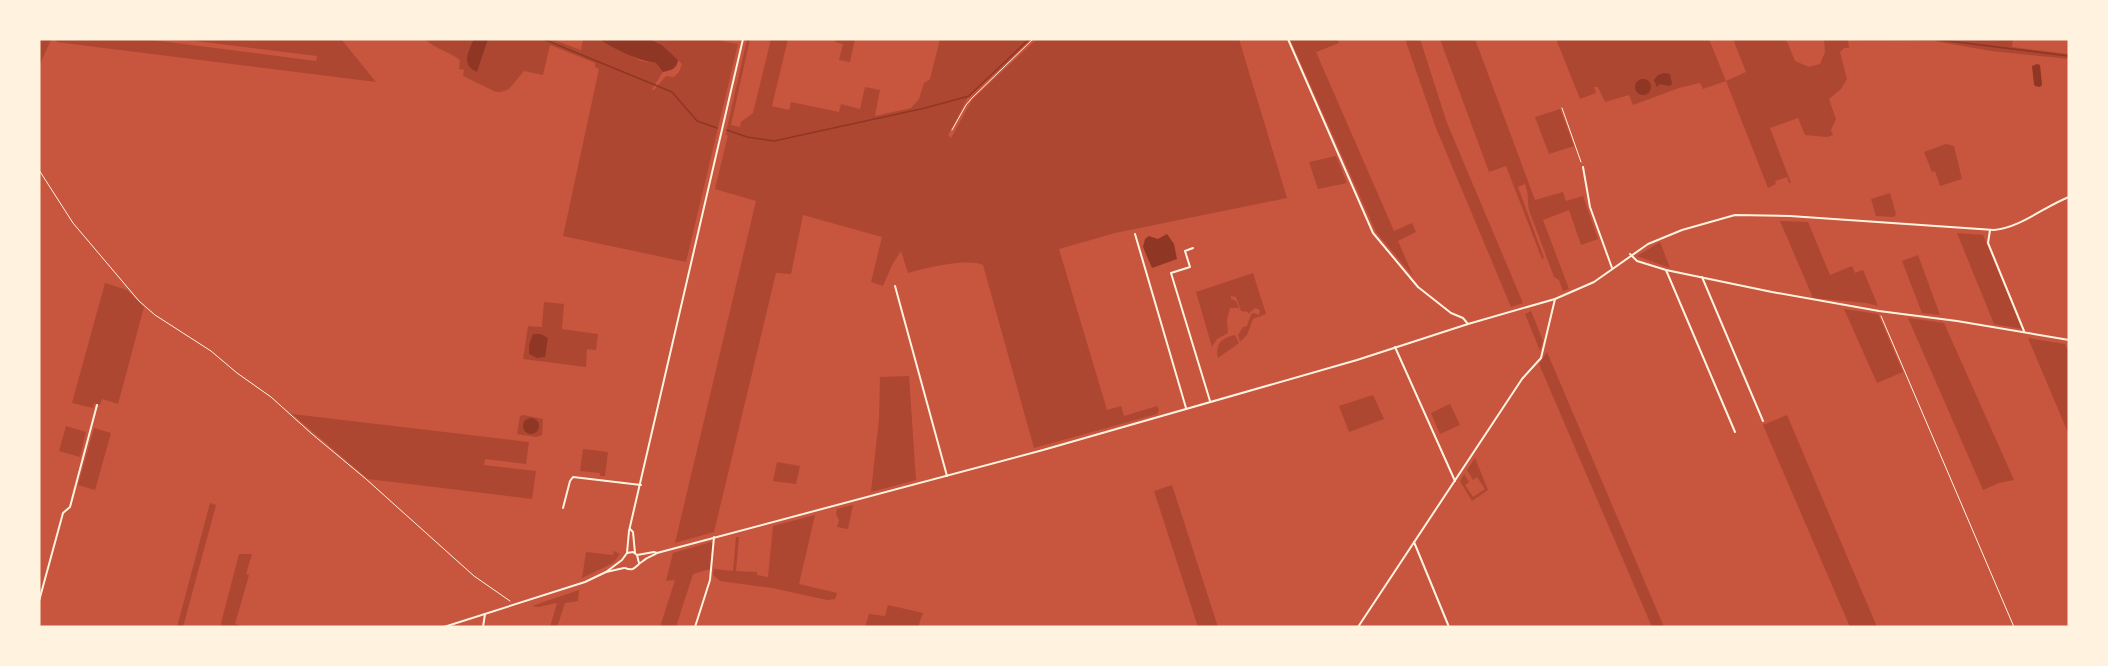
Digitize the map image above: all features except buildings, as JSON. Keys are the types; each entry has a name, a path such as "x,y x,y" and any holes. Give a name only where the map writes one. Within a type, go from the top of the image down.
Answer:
{"street":[{"path":"444,627 585,582 606,572 622,560 627,553 630,529 743,39"},
{"path":"1288,39 1372,233 1418,287 1451,313 1464,318 1468,324"},
{"path":"1583,167 1590,207 1612,268"},
{"path":"606,572 625,568 632,570 639,563 657,553 1043,450 1555,299 1594,282 1630,254 1666,235 1735,214 1990,230 2014,226 2049,205 2069,197"},
{"path":"1990,230 1988,243 2024,332"},
{"path":"1135,234 1186,408"},
{"path":"1193,248 1185,251 1190,267 1171,273 1210,401"},
{"path":"1630,254 1638,261 1666,270 1772,292 2069,340"},
{"path":"1666,270 1735,432"},
{"path":"1702,277 1763,422"},
{"path":"895,286 946,476"},
{"path":"1358,627 1522,379 1541,358 1555,299"},
{"path":"1395,347 1455,481"},
{"path":"39,601 63,513 70,507 97,405"},
{"path":"562,508 573,477 641,485"},
{"path":"630,529 639,563"},
{"path":"695,627 710,580 714,537"},
{"path":"1414,542 1449,627"},
{"path":"627,553 657,553"},
{"path":"622,560 625,568"},
{"path":"483,627 485,614"}],"path":[{"path":"952,130 972,98 1034,39"},
{"path":"39,64 39,73"},
{"path":"1562,108 1583,167"},
{"path":"39,170 73,223 139,301 155,315 211,351 271,397 474,576 513,605"},
{"path":"1879,311 2014,627"}],"shaded area":[{"path":"39,39 53,39 40,64"},
{"path":"58,39 145,39 316,61 317,56 180,39 341,39 376,82 56,42"},
{"path":"425,39 551,39 581,50 583,39 602,39 641,61 656,63 663,72 652,89 654,90 666,76 674,77 682,64 662,45 650,39 722,39 722,41 738,44 686,262 563,236 599,69 595,67 595,63 550,45 543,75 524,71 509,89 496,92 463,76 464,70 459,69 460,60"},
{"path":"474,39 488,39 477,72 467,62"},
{"path":"602,39 650,39 662,45 678,60 673,69 663,72 656,63 628,55"},
{"path":"747,39 750,39 731,125 740,127 741,122 753,113 771,39 788,39 772,106 789,110 791,102 839,112 841,104 860,109 865,87 880,90 875,116 911,108 919,99 924,83 930,79 940,39 1032,39 967,99 948,135 951,138 972,100 1037,39 1239,39 1287,198 1115,233 1059,249 1107,410 1121,406 1124,416 1157,406 1159,410 1157,414 1034,448 983,265 957,263 908,273 901,251 883,286 871,282 882,237 803,215 791,274 776,273 714,532 675,543 756,201 715,189"},
{"path":"836,39 855,39 850,62 839,60 843,44 835,42"},
{"path":"1290,39 1337,39 1339,43 1316,52 1394,231 1412,223 1416,232 1398,241 1413,276 1376,232"},
{"path":"1405,39 1420,39 1447,123 1523,303 1511,307 1436,128"},
{"path":"1440,39 1475,39 1535,200 1563,192 1566,201 1583,196 1598,239 1581,245 1569,210 1543,220 1569,289 1563,291 1559,280 1554,277 1530,213 1525,184 1518,187 1544,258 1542,259 1506,166 1489,172"},
{"path":"1556,39 1709,39 1726,81 1703,89 1700,83 1679,88 1633,105 1629,95 1605,102 1598,87 1594,87 1596,93 1580,99"},
{"path":"1733,39 1786,39 2013,39 2012,47 2069,54 2069,59 1991,51 1934,41 1848,40 1849,48 1844,48 1840,52 1847,79 1841,89 1829,99 1836,119 1831,130 1833,135 1827,137 1805,135 1798,118 1770,128 1791,183 1787,177 1775,181 1776,184 1768,188 1726,81 1746,72","holes":["1786,39 1824,40 1825,52 1820,64 1809,67 1795,61"]},
{"path":"2040,65 2042,85 2040,87 2034,84 2032,66"},
{"path":"1670,74 1672,84 1669,86 1660,84 1657,87 1654,80 1658,75"},
{"path":"1640,79 1646,79 1651,87 1649,93 1640,95 1635,90 1635,84"},
{"path":"1560,109 1574,146 1549,154 1535,117"},
{"path":"1946,144 1954,146 1962,179 1940,186 1935,171 1932,172 1924,152"},
{"path":"1336,156 1347,183 1318,189 1309,162"},
{"path":"1890,193 1896,214 1894,217 1876,216 1871,199"},
{"path":"1780,221 1808,222 1830,275 1852,266 1855,273 1863,270 1878,306 1813,298"},
{"path":"1957,233 1983,235 2022,329 1994,324"},
{"path":"1167,234 1174,244 1177,259 1152,268 1143,247 1145,239 1149,236 1158,239"},
{"path":"1660,242 1670,268 1637,256"},
{"path":"1918,255 1940,315 1922,313 1902,261"},
{"path":"1253,273 1266,314 1253,319 1247,335 1240,342 1238,335 1243,327 1247,326 1251,314 1259,315 1260,310 1255,308 1248,314 1248,312 1241,311 1236,297 1231,296 1239,308 1230,308 1227,320 1228,333 1217,339 1212,347 1196,292"},
{"path":"105,283 127,290 144,307 118,404 102,399 100,405 94,403 93,408 72,403"},
{"path":"544,302 564,304 562,329 598,334 596,350 587,349 586,367 523,359 528,326 542,327"},
{"path":"1844,309 1878,314 1903,372 1877,383"},
{"path":"1531,311 1543,341 1540,351 1525,314"},
{"path":"1908,318 1944,323 2014,480 1983,490"},
{"path":"533,334 541,334 548,338 545,357 537,358 529,354"},
{"path":"1235,335 1239,343 1218,358 1217,349 1220,342"},
{"path":"2028,338 2065,344 2069,353 2069,435"},
{"path":"1547,352 1664,627 1652,627 1539,364"},
{"path":"909,376 916,480 871,492 879,419 880,377"},
{"path":"1373,395 1384,419 1349,432 1339,406"},
{"path":"1450,404 1460,425 1440,434 1431,413"},
{"path":"292,414 529,442 526,464 485,459 484,465 536,471 532,499 368,479"},
{"path":"1787,415 1877,627 1850,627 1763,425"},
{"path":"520,416 543,419 542,435 536,437 517,434"},
{"path":"531,418 537,420 539,426 537,432 531,434 525,432 523,426 525,420"},
{"path":"66,426 86,432 80,457 59,451"},
{"path":"94,428 111,433 95,490 78,485"},
{"path":"583,449 608,452 605,476 600,476 600,473 580,471"},
{"path":"1475,458 1488,490 1472,501 1460,481 1464,474 1469,482 1465,485 1473,497 1485,489 1477,477 1473,480 1467,470"},
{"path":"777,462 800,466 796,484 773,481"},
{"path":"1172,485 1218,627 1198,627 1154,491"},
{"path":"210,503 216,505 183,627 177,627"},
{"path":"853,505 848,529 837,527 839,520 836,514 837,509"},
{"path":"815,515 799,584 837,593 835,599 827,600 772,588 720,581 713,575 714,569 733,571 736,537 739,537 736,571 757,572 757,575 768,577 773,526"},
{"path":"711,542 713,544 710,569 693,574 676,627 660,627 675,580 666,581 673,553"},
{"path":"614,551 620,554 613,563 582,578 586,552 613,555"},
{"path":"239,554 252,554 246,574 249,575 235,624 242,626 220,627"},
{"path":"579,590 578,601 565,603 557,627 550,627 557,603 532,606"},
{"path":"888,605 923,613 918,627 865,627 869,614 885,616"}],"waterway":[{"path":"543,39 672,92 697,121 717,128"},
{"path":"727,130 747,137 774,141 969,96 1029,39"},
{"path":"1912,39 1933,39 2069,56"}]}
